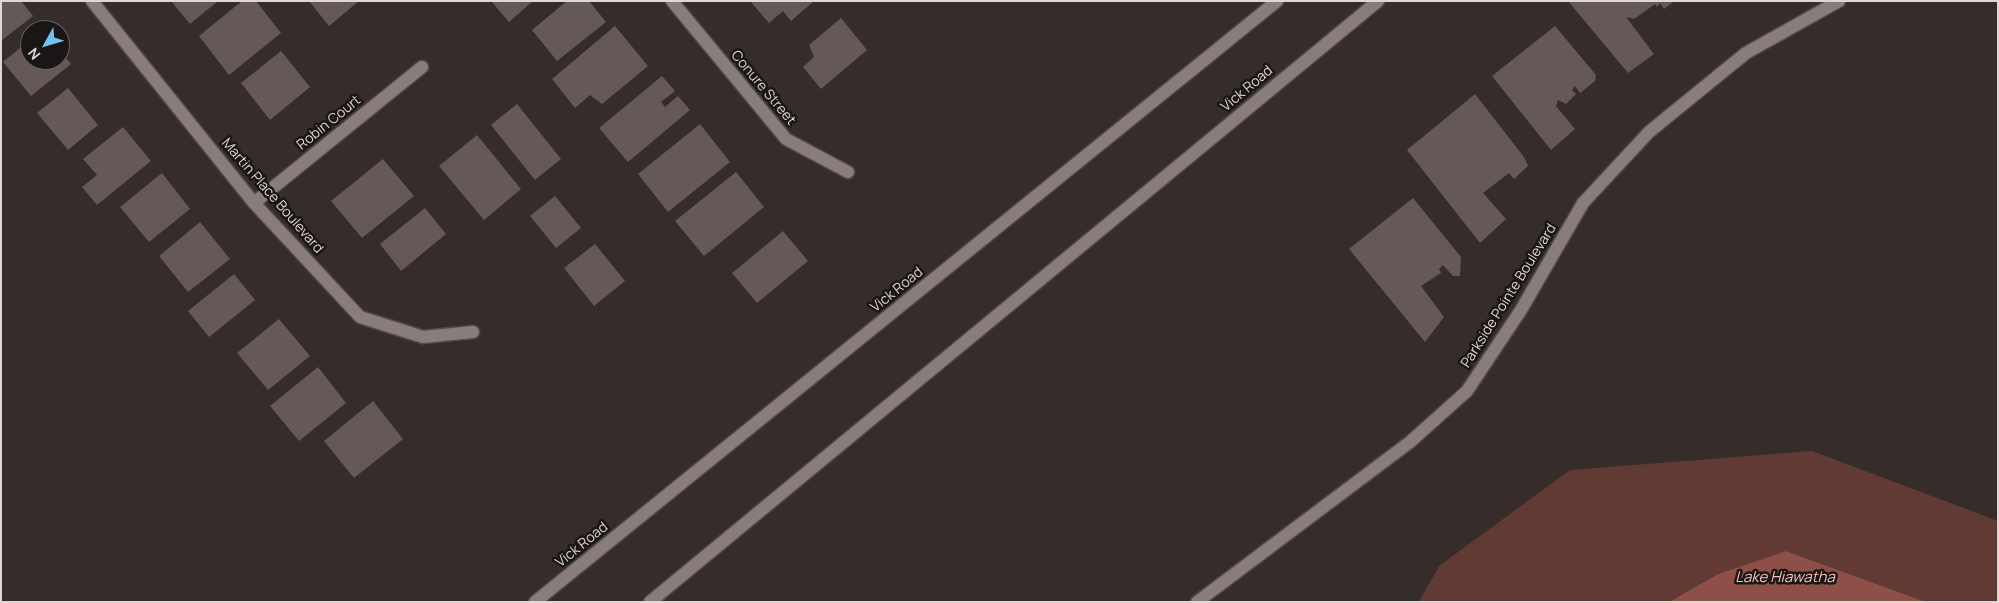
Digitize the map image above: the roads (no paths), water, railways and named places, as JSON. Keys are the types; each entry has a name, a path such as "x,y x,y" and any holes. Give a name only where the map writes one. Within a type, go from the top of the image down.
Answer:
{"street":[{"name":"Martin Place Boulevard","path":"92,1 254,203 360,317 423,337 473,332"},
{"name":"Conure Street","path":"672,1 786,139 848,172"},
{"name":"Vick Road","path":"535,602 1277,1"},
{"name":"Vick Road","path":"650,602 1378,1"},
{"name":"Parkside Pointe Boulevard","path":"1197,602 1410,442 1466,391 1521,310 1583,204 1649,132 1746,53 1839,1"},
{"name":"Robin Court","path":"254,203 422,67"}],"water":[{"name":"Lake Hiawatha","path":"1786,551 1926,602 1669,602 1718,574"}]}
